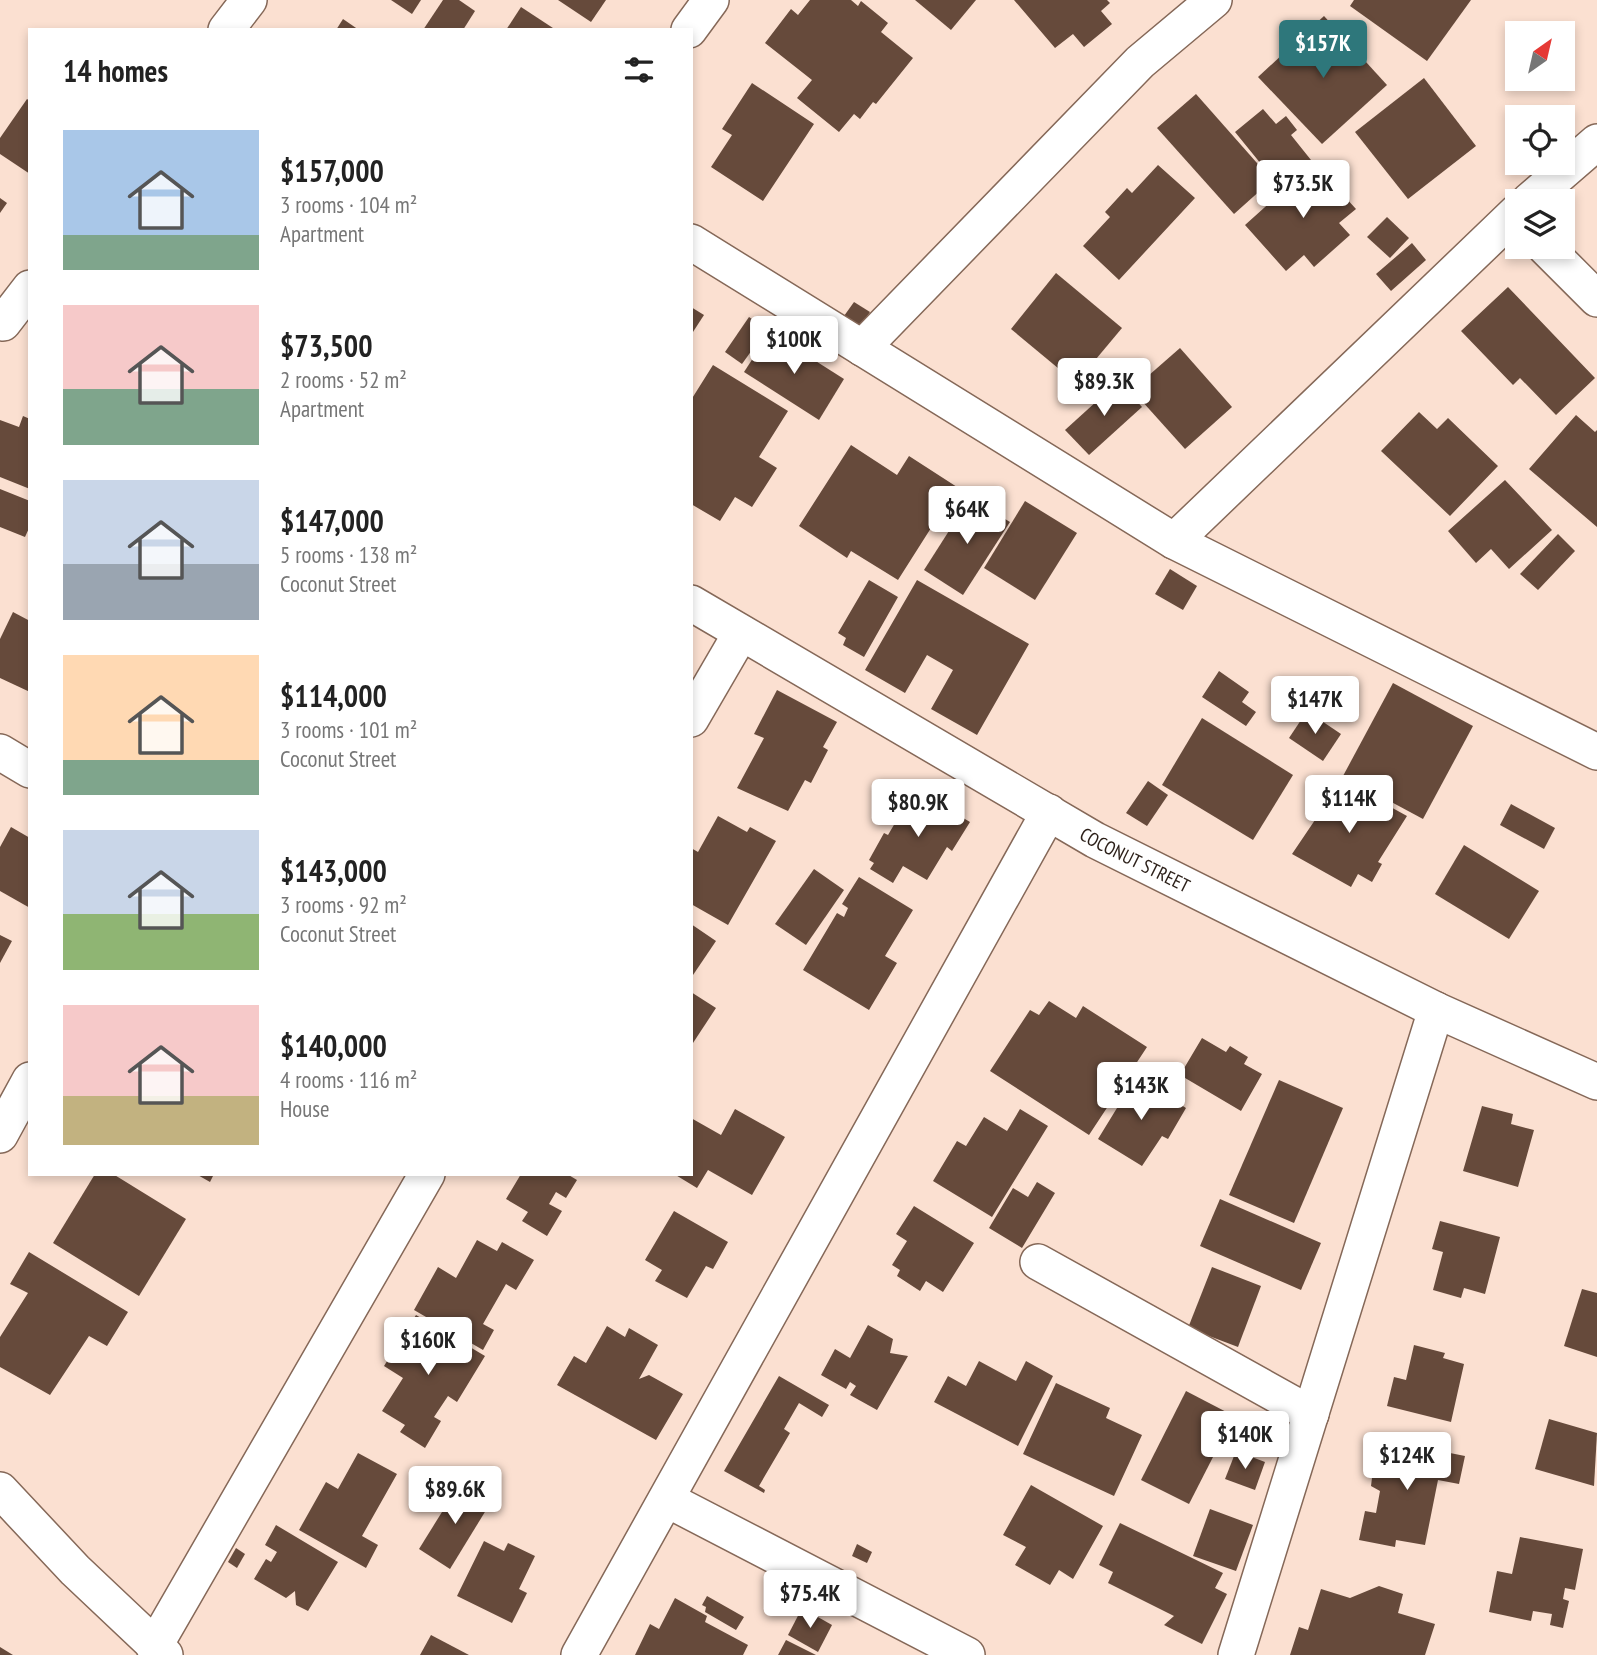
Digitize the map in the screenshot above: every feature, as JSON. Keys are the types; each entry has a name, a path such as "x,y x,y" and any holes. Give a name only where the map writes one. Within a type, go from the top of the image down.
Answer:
{"street":[{"path":"228,28 249,0"},
{"path":"690,28 711,0"},
{"path":"862,348 1140,62 1213,0"},
{"path":"1545,189 1597,142"},
{"path":"1174,541 1505,225"},
{"path":"693,243 1174,541 1597,752"},
{"path":"1557,259 1597,299"},
{"path":"11,326 28,292"},
{"name":"COCONUT STREET","path":"693,604 1095,840 1436,1010 1597,1082"},
{"path":"693,716 741,633"},
{"path":"0,752 28,769"},
{"path":"579,1655 668,1500 1049,812"},
{"path":"1236,1655 1436,1010"},
{"path":"0,1135 28,1084"},
{"path":"0,1490 159,1651 426,1176"},
{"path":"1038,1262 1311,1414"},
{"path":"668,1500 967,1655"}],"building":[{"path":"391,0 421,0 412,14"},
{"path":"443,0 459,0 475,11 464,28 424,28"},
{"path":"558,0 606,0 591,22"},
{"path":"810,0 851,0 858,6 861,1 888,23 881,32 913,58 876,104 873,102 860,119 854,114 839,132 797,98 812,80 765,43 791,9 798,15"},
{"path":"915,0 976,0 951,30"},
{"path":"1014,0 1107,0 1110,3 1101,11 1112,24 1084,47 1073,34 1055,48"},
{"path":"1354,0 1471,0 1427,61 1350,6"},
{"path":"521,7 553,28 507,28"},
{"path":"1324,16 1387,85 1322,144 1258,77"},
{"path":"343,19 356,28 337,28"},
{"path":"1424,78 1476,146 1408,199 1355,132"},
{"path":"752,83 814,124 763,201 711,167 732,135 722,129"},
{"path":"1196,94 1272,180 1234,214 1157,128"},
{"path":"28,100 28,173 0,154 0,138"},
{"path":"1263,109 1276,124 1286,116 1297,130 1291,135 1311,160 1279,186 1235,132"},
{"path":"1314,163 1356,209 1339,223 1350,235 1314,267 1304,255 1286,271 1245,225"},
{"path":"1158,165 1195,198 1119,280 1083,246 1110,217 1105,212 1127,188 1132,193"},
{"path":"0,198 7,203 0,213"},
{"path":"1387,217 1409,238 1390,258 1367,237"},
{"path":"1412,243 1426,260 1391,291 1376,274"},
{"path":"1056,273 1122,328 1076,383 1011,329"},
{"path":"1508,287 1595,378 1556,415 1520,378 1513,385 1461,331"},
{"path":"854,302 870,312 860,327 844,316"},
{"path":"693,308 704,315 693,332"},
{"path":"749,317 767,329 742,364 725,352"},
{"path":"770,332 844,379 819,420 744,372"},
{"path":"1180,348 1232,407 1185,449 1132,390"},
{"path":"713,365 788,411 759,457 777,468 752,507 735,497 720,521 693,505 693,397"},
{"path":"1119,381 1142,407 1089,455 1065,430"},
{"path":"1419,412 1437,429 1448,418 1498,466 1450,516 1381,451"},
{"path":"1576,415 1595,432 1597,430 1597,527 1529,469"},
{"path":"23,416 28,418 28,488 0,477 0,420 19,427"},
{"path":"851,445 897,475 909,456 957,487 898,580 851,551 847,558 799,526"},
{"path":"1505,480 1552,530 1509,569 1491,549 1476,563 1448,531"},
{"path":"0,489 28,500 28,530 25,537 0,527"},
{"path":"970,498 1010,522 963,595 924,570"},
{"path":"1025,501 1077,533 1035,600 984,568"},
{"path":"1558,534 1575,551 1538,590 1520,574"},
{"path":"1170,569 1197,586 1183,610 1155,594"},
{"path":"869,580 898,597 864,657 843,645 846,638 838,633"},
{"path":"917,580 1029,644 977,735 931,709 953,670 927,655 905,693 865,670"},
{"path":"13,612 28,620 28,691 0,678 0,639"},
{"path":"1219,671 1249,692 1242,702 1256,712 1246,726 1202,697"},
{"path":"1393,683 1473,726 1423,819 1343,776"},
{"path":"777,690 837,722 823,747 828,750 811,783 805,780 788,811 737,788 764,738 754,734"},
{"path":"1307,711 1341,734 1323,761 1289,738"},
{"path":"1202,718 1293,775 1253,840 1162,785"},
{"path":"1334,776 1341,780 1339,784 1385,809 1387,805 1407,816 1378,862 1382,864 1372,882 1358,874 1351,887 1292,854 1315,820 1311,818"},
{"path":"1148,781 1168,795 1147,826 1126,813"},
{"path":"915,789 970,822 952,851 947,847 927,880 903,866 893,883 870,869 874,863 869,860 884,833 888,835"},
{"path":"1511,804 1555,828 1544,849 1500,825"},
{"path":"718,816 747,832 750,827 776,841 728,925 693,905 693,849 698,852"},
{"path":"11,827 28,837 28,907 0,891 0,847"},
{"path":"1464,845 1539,891 1509,939 1435,894"},
{"path":"814,869 844,890 806,945 775,924"},
{"path":"859,877 913,910 885,956 897,963 869,1010 803,970 837,913 844,917 848,908 842,904"},
{"path":"693,925 716,941 693,975"},
{"path":"0,935 12,941 0,963"},
{"path":"693,993 716,1008 693,1043"},
{"path":"1049,1001 1076,1018 1083,1006 1147,1047 1089,1135 990,1071 1030,1010 1039,1015"},
{"path":"1202,1038 1226,1052 1230,1046 1248,1057 1244,1064 1262,1074 1241,1111 1180,1075"},
{"path":"1136,1077 1186,1108 1168,1139 1162,1136 1142,1166 1098,1139"},
{"path":"1279,1080 1343,1108 1294,1223 1229,1195"},
{"path":"1482,1106 1513,1114 1511,1124 1534,1130 1518,1187 1463,1171"},
{"path":"735,1109 785,1137 752,1195 708,1170 697,1188 677,1176 693,1176 693,1119 721,1135"},
{"path":"1020,1109 1048,1126 992,1217 933,1181 957,1141 966,1146 984,1117 1007,1131"},
{"path":"94,1176 116,1176 186,1219 139,1296 53,1243"},
{"path":"200,1176 213,1176 210,1182"},
{"path":"520,1176 570,1176 577,1180 566,1198 556,1192 549,1204 562,1211 547,1236 522,1221 528,1212 506,1199"},
{"path":"1037,1182 1055,1193 1022,1248 989,1228 1013,1188 1028,1197"},
{"path":"1220,1199 1321,1243 1301,1290 1200,1246"},
{"path":"914,1206 974,1243 943,1292 926,1281 920,1291 897,1276 900,1270 892,1265 907,1241 896,1234"},
{"path":"674,1211 728,1242 713,1269 706,1266 687,1298 655,1281 662,1270 645,1260"},
{"path":"1440,1221 1500,1237 1485,1294 1464,1288 1461,1298 1433,1290 1443,1252 1432,1249"},
{"path":"477,1240 497,1251 502,1242 534,1260 516,1290 506,1284 483,1324 494,1330 483,1350 414,1310 438,1267 456,1278"},
{"path":"29,1252 128,1312 107,1346 89,1336 50,1395 0,1367 0,1337 28,1293 10,1284"},
{"path":"1212,1267 1261,1286 1238,1347 1188,1328"},
{"path":"1582,1289 1597,1293 1597,1357 1564,1346"},
{"path":"416,1315 485,1356 457,1402 448,1396 434,1417 441,1421 425,1448 400,1432 405,1425 382,1411 403,1378 384,1366"},
{"path":"868,1325 893,1339 890,1353 908,1356 877,1410 850,1395 856,1386 850,1382 846,1389 821,1375 835,1349 850,1358"},
{"path":"607,1326 625,1337 629,1328 658,1345 639,1379 649,1375 683,1394 656,1440 557,1385 574,1356 586,1363"},
{"path":"1414,1345 1445,1353 1443,1358 1464,1364 1451,1422 1387,1406 1394,1377 1406,1380"},
{"path":"979,1361 1016,1381 1026,1361 1053,1376 1018,1446 934,1402 948,1376 966,1386"},
{"path":"779,1376 829,1405 822,1417 799,1403 784,1429 790,1433 759,1486 765,1490 764,1493 724,1471"},
{"path":"1056,1383 1110,1408 1106,1418 1142,1435 1114,1496 1023,1454"},
{"path":"1186,1391 1234,1416 1189,1504 1141,1480"},
{"path":"1549,1419 1597,1433 1594,1486 1535,1469"},
{"path":"1385,1440 1465,1456 1459,1484 1438,1480 1425,1545 1396,1540 1395,1547 1359,1540 1365,1511 1376,1513 1380,1491 1371,1486 1374,1462 1378,1456 1382,1459"},
{"path":"1236,1451 1265,1462 1255,1490 1225,1479"},
{"path":"358,1453 397,1474 362,1536 378,1545 366,1568 299,1530 326,1482 338,1489"},
{"path":"460,1483 491,1502 450,1569 419,1549"},
{"path":"1031,1485 1103,1526 1073,1579 1059,1570 1050,1585 1015,1565 1026,1547 1003,1535"},
{"path":"1210,1509 1253,1525 1236,1571 1193,1556"},
{"path":"1120,1523 1223,1573 1215,1588 1227,1594 1202,1644 1164,1625 1174,1616 1108,1583 1113,1572 1099,1565"},
{"path":"276,1525 338,1562 308,1611 296,1605 295,1591 286,1598 254,1579 266,1559 271,1562 277,1552 265,1545"},
{"path":"1520,1537 1583,1549 1575,1590 1565,1588 1563,1599 1569,1601 1563,1628 1550,1625 1552,1614 1533,1611 1531,1621 1489,1612 1497,1571 1512,1574"},
{"path":"484,1541 504,1551 508,1543 535,1556 519,1589 527,1593 512,1623 457,1596"},
{"path":"857,1544 872,1552 867,1563 852,1556"},
{"path":"236,1548 245,1554 237,1568 228,1562"},
{"path":"1379,1586 1403,1594 1398,1613 1435,1624 1425,1655 1290,1655 1299,1627 1308,1630 1321,1589 1350,1598"},
{"path":"707,1596 744,1617 736,1630 705,1612 706,1607 702,1605"},
{"path":"675,1598 707,1616 705,1622 748,1645 743,1655 635,1655 650,1624 659,1629"},
{"path":"802,1608 832,1625 818,1652 788,1635"},
{"path":"431,1635 469,1655 420,1655"},
{"path":"786,1640 816,1655 778,1655"},
{"path":"0,1647 13,1655 0,1655"}]}
